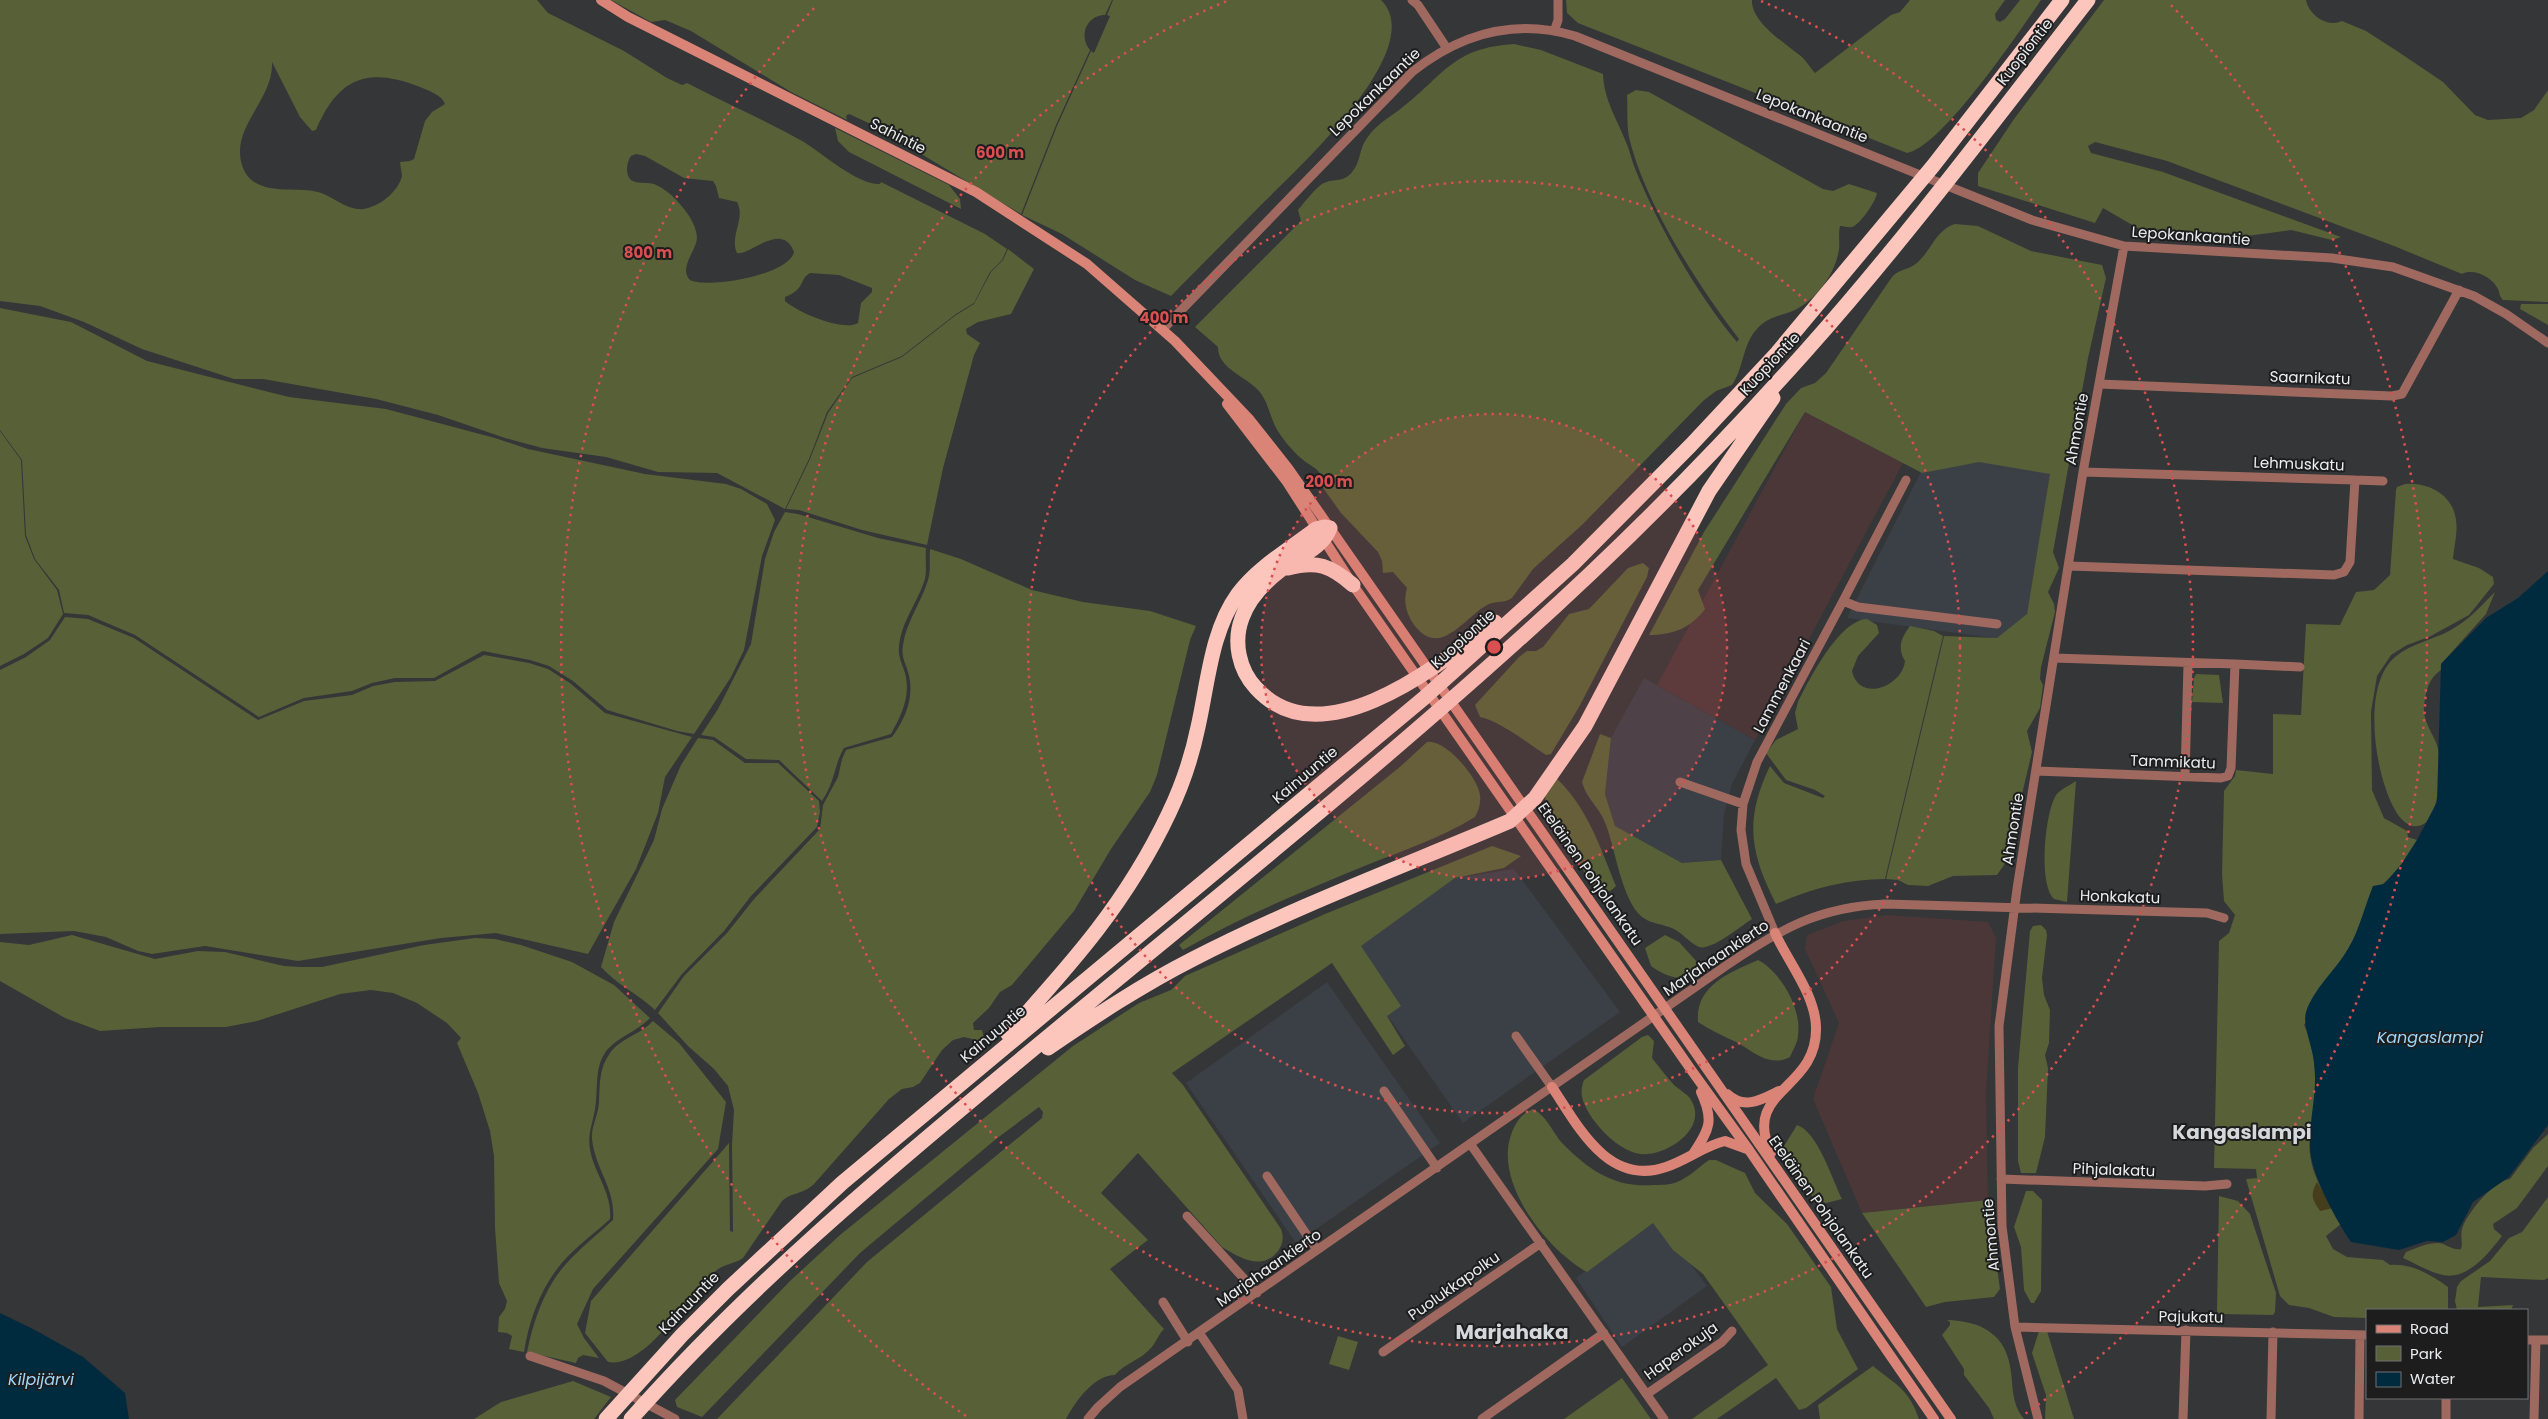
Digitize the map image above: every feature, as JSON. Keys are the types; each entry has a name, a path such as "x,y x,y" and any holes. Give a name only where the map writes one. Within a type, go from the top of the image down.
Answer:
{"highway":[{"name":"Kuopiontie","path":"1424,698 1573,564 1692,445 1777,353 1933,166 2062,0"},
{"name":"Kuopiontie","path":"980,1093 1435,712 1595,571 1694,471 1807,349 1955,171 2088,0"},
{"path":"632,1418 740,1303 830,1220 980,1093 1116,1002 1193,959 1520,812 1546,782 1585,726 1709,491 1807,349"},
{"path":"1323,532 1267,582 1247,606 1238,632 1240,658 1252,684 1275,706 1313,715 1336,713 1362,705 1405,685 1446,659 1573,564"},
{"path":"972,1074 1055,984 1097,933 1133,880 1155,843 1178,792 1198,730 1220,629 1230,607 1248,583 1265,567 1323,532"},
{"path":"1281,569 1298,565 1327,566 1353,586"},
{"name":"Kainuuntie","path":"606,1419 728,1288 842,1183 1424,698"}],"main road":[{"name":"Sahintie","path":"601,0 628,18 976,192 1087,264 1163,329"},
{"name":"Eteläinen Pohjolankatu","path":"1163,329 1250,420 1323,532 1353,586 1454,730 1520,812 1648,984 1951,1419"},
{"name":"Eteläinen Pohjolankatu","path":"1323,532 1417,652 1466,722 1520,812 1639,992 1750,1150 1934,1419"},
{"path":"1775,933 1809,997 1816,1025 1814,1045 1808,1062 1796,1079 1785,1088 1768,1108 1762,1122 1764,1137 1783,1178"},
{"path":"1692,1070 1708,1106 1710,1122 1705,1136 1693,1154"},
{"path":"1552,1087 1587,1139 1599,1153 1614,1163 1631,1169 1650,1170 1667,1167 1725,1141 1750,1150"},
{"path":"1722,1090 1732,1099 1744,1103 1755,1103 1785,1088"}],"street":[{"path":"1412,0 1418,5 1446,47"},
{"path":"1555,29 1558,20 1558,0"},
{"name":"Lepokankaantie","path":"1163,329 1392,91 1419,66 1446,47 1498,31 1515,28 1555,29 1626,55 2032,220 2124,246 2354,260 2393,267 2459,290 2506,314 2548,343"},
{"name":"Ahmontie","path":"2038,1419 2015,1327 2002,1226 1999,1026 2015,908 2054,658 2084,472 2124,246"},
{"name":"Saarnikatu","path":"2099,384 2392,396 2402,394 2459,290"},
{"name":"Lehmuskatu","path":"2069,566 2339,574 2344,572 2350,562 2355,480 2084,472"},
{"name":"Lammenkaari","path":"1775,933 1746,864 1741,830 1743,804 1757,762 1906,480"},
{"path":"2355,480 2383,480"},
{"path":"1843,601 1858,607 1997,624"},
{"path":"2054,658 2300,667"},
{"path":"2186,777 2188,664"},
{"name":"Tammikatu","path":"2036,771 2225,777 2230,772 2235,664"},
{"path":"1680,782 1743,804"},
{"name":"Marjahaankierto","path":"1088,1419 1098,1406 1120,1387 1200,1334 1317,1250 1775,933 1817,915 1861,905 1901,904 2015,908"},
{"name":"Honkakatu","path":"2015,908 2207,913 2224,918"},
{"path":"1516,1036 1552,1087"},
{"path":"1384,1091 1437,1168"},
{"path":"1471,1144 1664,1419"},
{"path":"1267,1176 1317,1250"},
{"name":"Pihjalakatu","path":"2001,1179 2205,1186 2227,1184"},
{"path":"1187,1216 1257,1293"},
{"name":"Puolukkapolku","path":"1383,1352 1541,1243"},
{"path":"1163,1302 1188,1342"},
{"name":"Pajukatu","path":"2015,1327 2364,1335"},
{"path":"2183,1419 2186,1330"},
{"name":"Haperokuja","path":"1647,1394 1722,1342 1732,1331"},
{"path":"2271,1419 2274,1332"},
{"path":"1482,1419 1604,1333"},
{"path":"1200,1334 1238,1390 1243,1419"},
{"path":"2359,1419 2364,1335"},
{"path":"2534,1419 2531,1340 2548,1340"},
{"path":"530,1356 604,1381 675,1419"},
{"path":"2446,1399 2446,1419"}],"shaded area":[{"path":"1805,412 1903,463 1755,740 1657,685"},
{"path":"1931,452 2053,463 2022,642 1847,618"},
{"path":"1644,678 1755,740 1732,784 1724,814 1721,860 1682,863 1615,826 1605,794 1611,738"},
{"path":"1514,869 1620,1012 1463,1123 1345,955 1455,878"},
{"path":"1887,915 1988,922 1996,938 1986,1093 1988,1200 1862,1213 1813,1099 1839,1023 1805,949 1807,935 1844,921"},
{"path":"1327,982 1440,1143 1296,1243 1186,1083"},
{"path":"1656,1218 1707,1286 1622,1347 1576,1278"}],"green space":[{"path":"0,0 537,0 548,13 624,51 667,78 682,85 687,83 761,119 804,142 862,180 880,184 881,182 985,234 1007,249 1002,260 990,272 974,303 956,314 902,356 852,377 827,412 809,459 785,509 717,473 658,472 606,457 542,448 505,438 438,415 376,399 263,379 234,379 142,349 84,322 40,306 0,301","holes":["272,62 300,117 312,131 316,130 334,98 356,81 370,78 401,81 431,92 443,101 445,104 432,112 425,121 414,159 400,162 402,176 400,182 387,198 369,208 357,209 346,206 318,192 265,187 249,178 244,171 240,154 241,140 266,89 271,76","636,154 645,156 684,178 713,181 719,198 737,202 740,214 735,241 737,253 743,253 774,239 782,239 789,243 794,252 789,260 778,267 747,278 714,283 690,280 686,270 697,237 693,223 674,197 664,190 654,184 637,182 630,179 627,168 631,156","810,273 839,275 872,288 872,292 861,303 858,323 842,325 820,320 785,301 785,297 796,291"]},
{"path":"611,0 1112,0 1105,15 1093,18 1086,27 1085,39 1090,50 1056,125 1021,214 873,125 849,114 846,116 847,120 791,92 691,31 665,20 651,22"},
{"path":"1113,0 1381,0 1391,22 1388,48 1373,78 1351,110 1299,168 1171,296 1135,280 1062,234 1022,215 1057,126 1091,51 1094,53 1110,16 1107,15"},
{"path":"1566,0 1752,0 1753,9 1757,17 1772,33 1803,58 1815,73 1891,15 1900,12 1910,0 2005,0 1995,14 1996,20 2000,22 2005,19 2020,0 2041,0 1998,61 1959,111 1922,146 1907,153 1578,23 1567,13"},
{"path":"2104,0 2306,0 2311,11 2320,19 2330,23 2342,21 2366,31 2443,82 2475,115 2488,120 2521,118 2534,110 2548,90 2548,302 2503,300 2492,281 2477,273 2467,272 2462,274 2394,246 2167,161 2095,142 2088,146 2091,153 2163,172 2341,237 2332,240 2291,230 2232,238 2146,233 2103,208 2095,223 1978,186 1978,173 2014,119"},
{"path":"1514,44 1541,50 1603,74 1608,101 1645,193 1656,215 1680,260 1708,304 1737,342 1739,339 1691,270 1648,192 1629,136 1627,95 1636,90 1649,92 1823,189 1833,191 1849,184 1877,193 1871,207 1859,222 1852,227 1840,226 1839,246 1834,267 1817,293 1795,310 1765,322 1752,335 1732,385 1716,391 1703,401 1583,524 1533,569 1512,598 1487,605 1452,633 1433,638 1424,634 1414,625 1406,607 1407,588 1393,572 1383,573 1382,561 1378,552 1341,513 1321,485 1322,480 1319,472 1298,456 1283,439 1259,391 1222,361 1218,347 1195,327 1301,221 1298,210 1321,184 1345,178 1352,172 1357,164 1364,142 1380,124 1463,57 1493,46"},
{"path":"835,128 949,185 960,199 961,209 849,152 838,141"},
{"path":"1955,224 1978,226 2031,251 2102,265 2106,278 2088,358 2053,552 2059,568 2048,592 2054,604 2055,612 2041,667 2040,679 2043,685 2040,708 2027,731 2032,752 2006,862 1997,875 1953,876 1928,886 1908,885 1898,880 1886,879 1944,636 1997,638 2027,614 2050,474 1979,462 1922,473 1805,412 1698,590 1705,609 1694,621 1681,629 1666,634 1649,635 1704,532 1786,404 1801,388 1815,383 1826,373 1892,277 1918,262 1939,235"},
{"path":"1008,249 1034,269 1011,314 978,322 966,329 967,334 980,343 974,355 943,468 927,545 862,530 799,510 786,509 810,459 828,413 852,378 902,357 956,315 974,304 991,272 1003,260"},
{"path":"2521,304 2548,304 2548,325 2520,309"},
{"path":"0,308 71,322 147,361 289,397 386,409 495,438 528,449 645,474 726,484 741,489 767,504 775,520 762,556 744,650 731,677 694,734 677,731 607,710 573,681 549,666 530,660 483,651 434,678 395,678 372,683 352,691 304,698 259,717 135,635 88,615 64,613 59,590 35,559 26,535 22,460 0,430"},
{"path":"0,431 21,460 25,536 34,559 57,590 63,614 48,638 24,654 0,666"},
{"path":"2405,484 2423,485 2445,497 2454,511 2456,520 2453,559 2479,568 2493,577 2494,584 2469,615 2429,637 2407,645 2391,655 2377,676 2371,712 2372,790 2384,818 2407,831 2408,837 2417,840 2394,873 2383,884 2372,890 2355,937 2304,1025 2311,1045 2315,1079 2310,1149 2314,1173 2341,1224 2326,1236 2333,1249 2347,1257 2383,1260 2390,1265 2405,1266 2427,1274 2448,1287 2448,1309 2366,1309 2366,1318 2334,1317 2309,1308 2289,1305 2280,1296 2246,1179 2257,1178 2256,1169 2214,1168 2219,941 2229,933 2235,915 2224,901 2222,874 2224,791 2235,776 2236,770 2273,774 2273,714 2301,715 2306,624 2340,625 2356,592 2374,590 2390,575 2397,487"},
{"path":"785,512 798,514 878,538 926,548 925,579 900,638 899,651 907,681 906,697 902,712 891,734 844,748 830,787 822,801 779,760 746,759 714,737 701,735 718,709 751,644 765,559 774,532"},
{"path":"930,549 961,559 1032,590 1083,602 1150,611 1196,626 1190,640 1157,775 1150,792 1111,849 1074,911 1012,985 1000,992 989,1008 973,1023 974,1030 982,1030 985,1042 964,1037 953,1040 942,1050 920,1083 913,1087 902,1089 889,1099 814,1184 782,1201 743,1258 721,1267 713,1273 665,1329 637,1354 622,1361 608,1362 585,1333 591,1301 729,1143 730,1231 733,1232 732,1145 734,1110 728,1086 714,1069 688,1046 658,1013 684,976 727,933 754,899 820,829 823,805 838,777 846,750 892,737 897,730 910,698 910,681 903,656 903,645 910,620 922,597 928,580"},
{"path":"1643,563 1649,568 1647,577 1579,707 1551,754 1546,755 1504,727 1480,717 1475,705 1519,657 1527,651 1536,651 1543,647 1569,614 1589,609 1628,568"},
{"path":"2495,592 2486,614 2441,664 2441,670 2433,677 2428,686 2424,712 2427,724 2438,747 2439,785 2434,810 2429,819 2422,825 2410,825 2396,811 2387,793 2377,753 2375,709 2378,688 2384,670 2395,657 2407,649 2462,623"},
{"path":"65,617 88,619 134,638 258,720 304,701 352,695 373,686 395,682 435,681 484,655 529,663 548,669 570,683 605,713 692,737 665,777 658,813 636,869 588,954 496,933 441,938 298,961 205,946 152,954 138,951 106,937 74,931 0,934 0,670 26,657 50,640"},
{"path":"1867,619 1877,625 1879,633 1858,656 1852,671 1856,681 1863,687 1871,689 1889,684 1902,670 1905,661 1901,652 1901,643 1910,626 1934,631 1943,636 1885,879 1871,879 1829,886 1776,904 1760,869 1754,836 1756,803 1770,766 1784,783 1823,798 1825,796 1815,790 1786,780 1766,753 1776,740 1798,729 1795,713 1798,702 1826,653 1846,629 1856,622"},
{"path":"2196,674 2219,675 2223,703 2192,702"},
{"path":"1600,734 1611,738 1605,794 1615,826 1682,863 1721,860 1752,919 1718,942 1699,947 1674,929 1653,923 1642,917 1635,909 1624,887 1606,825 1582,782"},
{"path":"698,738 713,740 745,763 778,763 819,801 820,812 817,827 751,896 724,931 682,974 655,1010 601,967 614,922 654,840 662,809 681,765"},
{"path":"1427,742 1443,746 1460,761 1473,779 1480,795 1478,812 1475,817 1436,837 1274,904 1183,950 1179,945 1401,766"},
{"path":"1555,777 1576,801 1598,842 1616,886 1607,892 1599,890 1591,883 1578,859 1566,828 1546,809 1545,794"},
{"path":"2076,781 2067,902 2054,899 2049,891 2045,865 2046,833 2051,806 2056,795"},
{"path":"1492,846 1521,856 1504,868 1455,878 1361,946 1401,1006 1387,1016 1405,1046 1393,1055 1332,963 1172,1073 1183,1085 1281,1229 1282,1243 1272,1257 1258,1262 1250,1261 1222,1247 1138,1153 1101,1193 1148,1240 1110,1269 1164,1329 1146,1353 1115,1375 1107,1376 1093,1384 1074,1405 1066,1419 717,1419 867,1262 1042,1118 1043,1112 1039,1107 996,1139 860,1253 702,1417 677,1407 675,1400 790,1281 840,1235 1073,1046 1139,1003 1171,990 1185,976 1325,914"},
{"path":"2041,925 2046,930 2047,935 2042,978 2044,995 2050,1010 2049,1043 2045,1055 2048,1068 2045,1137 2036,1173 2021,1173 2018,1161 2018,1068 2030,931 2033,926"},
{"path":"72,935 155,959 198,951 225,952 284,966 302,967 322,967 424,945 475,938 495,939 521,945 572,962 614,985 650,1018 640,1027 612,1045 600,1062 589,1144 593,1161 609,1203 610,1219 572,1252 547,1284 536,1306 524,1352 509,1349 512,1336 507,1333 498,1332 499,1317 505,1309 507,1301 499,1283 495,1228 494,1156 490,1131 478,1093 457,1043 461,1038 447,1023 417,1003 393,993 371,990 340,994 257,1021 226,1027 160,1027 100,1031 65,1018 0,981 0,942 29,945"},
{"path":"1665,935 1679,942 1698,963 1688,976 1677,978 1660,972 1651,966 1645,948"},
{"path":"1758,960 1775,973 1782,982 1797,1014 1797,1040 1790,1057 1782,1060 1775,1061 1762,1057 1698,1022 1702,998 1709,989 1726,975"},
{"path":"653,1021 679,1043 726,1102 718,1149 593,1289 577,1324 584,1338 599,1358 583,1355 578,1358 576,1363 527,1352 540,1306 551,1284 565,1265 613,1220 611,1198 597,1160 592,1139 599,1106 601,1076 604,1064 610,1053"},
{"path":"1648,1035 1654,1041 1652,1058 1674,1085 1690,1098 1695,1111 1694,1121 1682,1139 1661,1151 1640,1154 1619,1145 1601,1130 1592,1118 1583,1100 1582,1085 1584,1080 1642,1037"},
{"path":"1533,1109 1550,1125 1563,1144 1593,1170 1627,1184 1671,1184 1685,1178 1709,1160 1716,1160 1745,1173 1755,1193 1787,1224 1831,1287 1837,1329 1858,1369 1806,1408 1799,1410 1776,1378 1717,1419 1692,1419 1768,1365 1703,1274 1673,1250 1653,1223 1587,1272 1572,1262 1541,1232 1517,1194 1510,1174 1508,1154 1514,1127 1525,1113"},
{"path":"1797,1125 1805,1129 1818,1146 1842,1199 1826,1203 1818,1200 1804,1189 1793,1174 1781,1151"},
{"path":"2548,1134 2548,1166 2517,1208 2493,1224 2494,1229 2502,1236 2475,1265 2467,1271 2449,1276 2430,1271 2403,1258 2406,1252 2430,1244 2441,1243 2455,1249 2461,1249 2462,1229 2475,1207 2496,1185 2510,1179 2533,1148"},
{"path":"2026,1191 2033,1191 2042,1200 2041,1291 2034,1303 2031,1303 2024,1290 2021,1247 2014,1227"},
{"path":"2219,1196 2238,1201 2250,1214 2276,1293 2275,1312 2273,1315 2219,1314 2217,1311"},
{"path":"2548,1197 2548,1278 2544,1280 2481,1277 2478,1307 2513,1305 2511,1309 2457,1309 2455,1301 2457,1287 2461,1281 2490,1261 2509,1238 2522,1232"},
{"path":"1988,1200 2000,1289 1994,1297 1945,1302 1926,1307 1862,1213"},
{"path":"1947,1320 1971,1323 1990,1332 1998,1339 2008,1359 2015,1402 2024,1419 1994,1419 1989,1408 1964,1375 1964,1369 1942,1335 1950,1325 1950,1322"},
{"path":"2039,1331 2047,1331 2074,1419 2045,1419 2046,1395 2032,1353"},
{"path":"1338,1336 1358,1342 1349,1370 1329,1364"},
{"path":"1873,1366 1906,1394 1919,1419 1820,1419 1818,1405"},
{"path":"1622,1378 1651,1419 1564,1419"},
{"path":"573,1381 611,1397 594,1419 474,1419 501,1402"}],"sand":[{"path":"2317,1182 2333,1208 2320,1211 2317,1207 2313,1190"}],"water":[{"name":"Kangaslampi","path":"2548,571 2548,1125 2509,1177 2473,1202 2456,1235 2443,1242 2427,1241 2399,1250 2351,1242 2325,1196 2311,1157 2310,1136 2315,1073 2305,1024 2306,1012 2319,987 2343,957 2352,941 2373,886 2384,884 2401,865 2437,802 2441,664 2486,618 2518,598"},
{"name":"Kilpijärvi","path":"0,1313 83,1357 125,1393 129,1419 0,1419"}],"district":[{"name":"Kangaslampi","path":"2242,1132"},
{"name":"Marjahaka","path":"1512,1332"}]}
